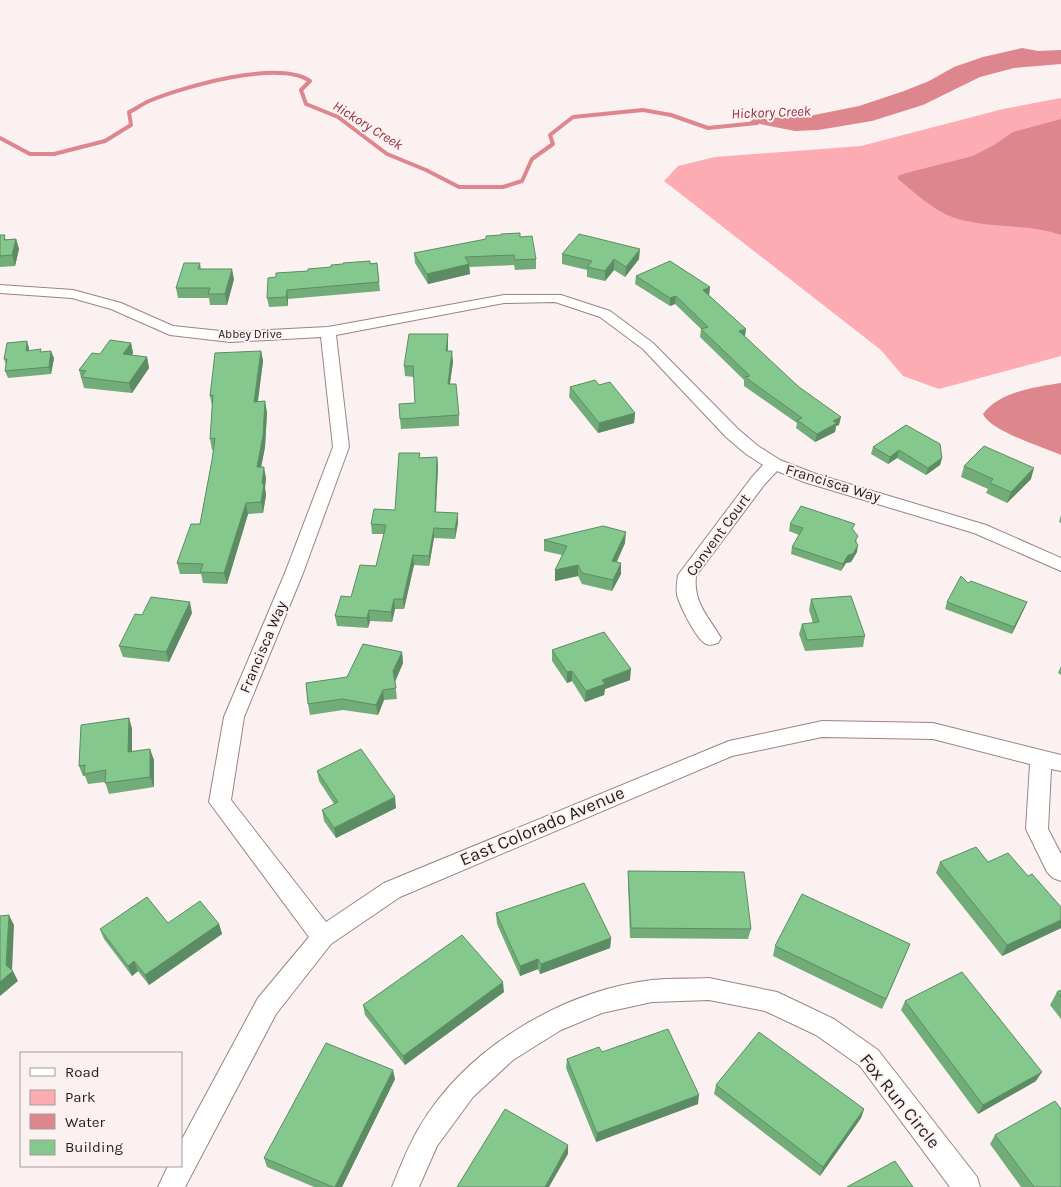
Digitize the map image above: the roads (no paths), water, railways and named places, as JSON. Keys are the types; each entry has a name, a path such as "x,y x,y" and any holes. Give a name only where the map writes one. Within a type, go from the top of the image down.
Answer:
{"street":[{"name":"Abbey Drive","path":"0,289 73,294 116,306 170,330 230,337 328,332 504,299"},
{"name":"Francisca Way","path":"504,299 556,298 605,314 648,346 732,433 752,450 774,464 810,478 980,529 1061,565"},
{"name":"Francisca Way","path":"323,937 220,802 234,717 294,573 341,447 328,332"},
{"name":"Convent Court","path":"710,638 686,599 687,575 758,481 774,464"},
{"name":"East Colorado Avenue","path":"182,1166 267,1006 323,937 392,890 729,749 822,729 933,731 1051,761"},
{"path":"1051,761 1037,829 1055,865 1061,871"},
{"name":"Fox Run Circle","path":"405,1187 428,1136 464,1088 504,1052 552,1022 600,1002 652,991 710,989 768,1000 825,1026 869,1058 966,1187"},
{"name":"East Colorado Avenue","path":"171,1187 182,1167"}],"water":[{"path":"1022,48 1038,51 1061,50 1061,64 1014,68 980,77 923,105 872,121 818,130 795,131 750,122 753,119 809,116 859,106 929,81 954,67 983,57"},
{"path":"1061,119 1061,235 1048,231 981,224 955,218 932,206 898,179 898,176 906,173 973,156 1013,132"},
{"path":"1061,383 1061,455 1006,432 988,420 983,414 998,400 1018,392"}],"waterway":[{"name":"Hickory Creek","path":"0,138 30,154 54,154 105,141 131,125 129,112 146,102 164,95 230,78 276,73 295,75 310,81 301,90 306,104 338,117 387,154 426,170 459,187 503,187 522,181 532,159 553,144 550,135 573,117 643,110 671,115 708,128 757,123"}]}
